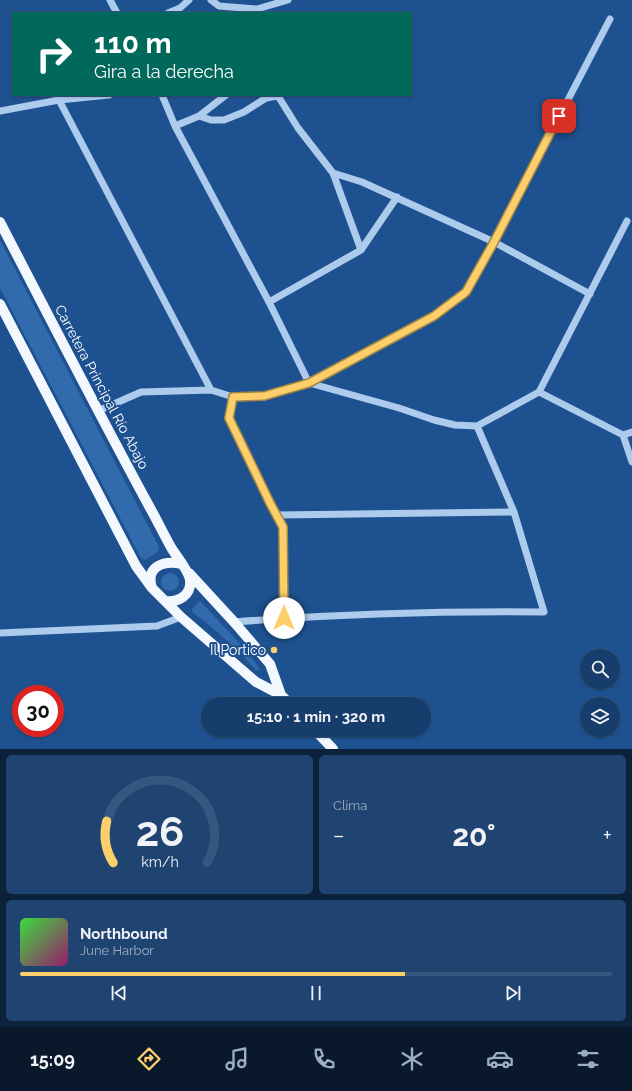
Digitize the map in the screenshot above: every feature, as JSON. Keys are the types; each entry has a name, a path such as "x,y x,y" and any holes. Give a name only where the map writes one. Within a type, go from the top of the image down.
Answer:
{"main road":[{"name":"Carretera Principal Río Abajo","path":"0,222 98,411 171,547 182,564"},
{"path":"0,304 136,566 152,588 181,617 256,682 281,694"},
{"path":"152,588 150,582 154,569 166,562 182,564 270,664 281,694 284,697"},
{"path":"165,602 178,601 188,592 190,586 189,573"},
{"path":"322,737 334,749"}],"street":[{"path":"110,0 116,12"},
{"path":"170,12 180,8 189,0"},
{"path":"211,0 217,10 257,9 288,0"},
{"path":"98,411 141,392 211,390 233,397 264,396 309,383 434,316 466,292 494,242 610,19"},
{"path":"0,111 59,100 99,96"},
{"path":"162,96 175,126 269,302 309,383 399,408 434,420 455,425 477,426 538,392 628,221"},
{"path":"175,126 199,116 225,96"},
{"path":"199,116 211,120 224,120 244,112 266,98 278,96 298,128 333,173 361,250"},
{"path":"59,100 211,390"},
{"path":"333,173 362,182 494,242 590,294"},
{"path":"269,302 361,250 396,197"},
{"path":"538,392 623,435 632,462"},
{"path":"233,397 229,418 283,527 284,618"},
{"path":"234,622 284,618 448,611 544,612 514,512 477,426"},
{"path":"623,435 632,432"},
{"path":"278,515 514,512"},
{"path":"0,633 157,626 181,617"}],"shaded area":[{"path":"0,240 159,547 158,552 145,560 141,558 0,288"},
{"path":"170,573 176,576 179,582 176,588 170,591 164,588 161,582 164,576"},
{"path":"200,601 245,649 260,669 257,671 226,640 193,613 192,609"}],"place":[{"name":"Il Portico","path":"274,650"}],"route":[{"path":"284,618 283,527 229,418 233,397 264,396 309,383 434,316 466,292 494,242 559,116"}]}
